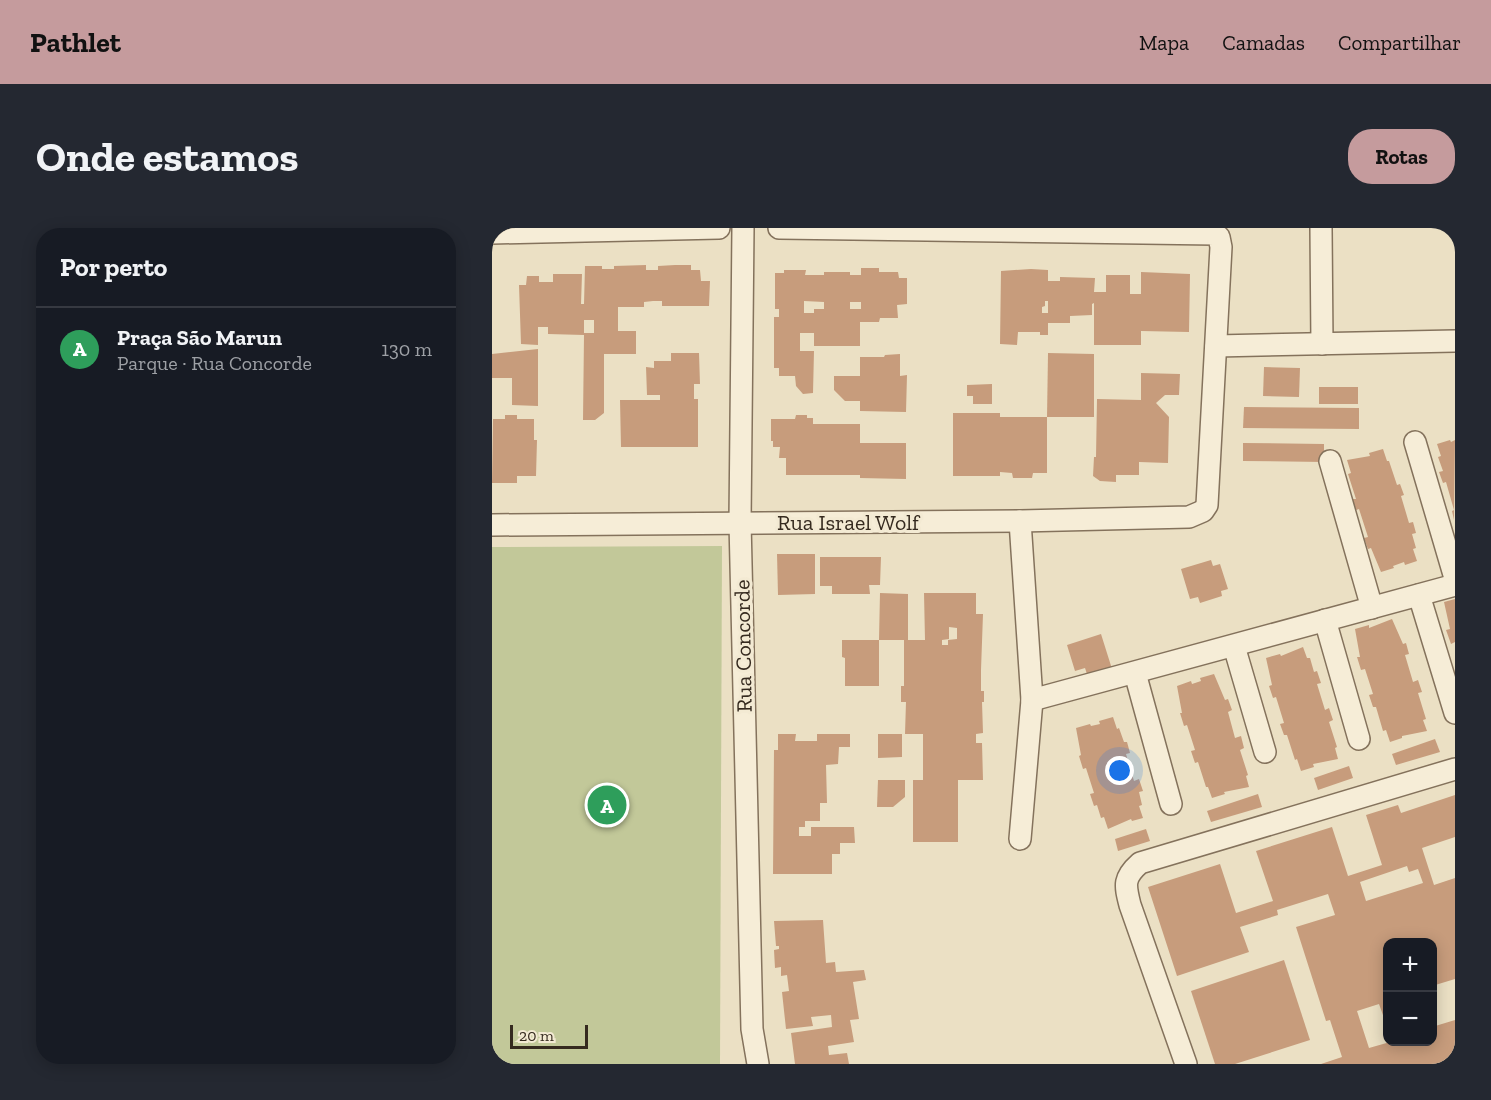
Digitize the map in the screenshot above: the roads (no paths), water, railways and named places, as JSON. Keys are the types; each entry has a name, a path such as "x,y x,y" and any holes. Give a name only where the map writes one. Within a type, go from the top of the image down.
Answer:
{"street":[{"path":"492,233 719,228"},
{"name":"Rua Concorde","path":"743,228 740,522 752,1029 758,1064"},
{"path":"779,228 1211,233 1221,247 1216,346 1455,341"},
{"path":"1321,228 1323,344"},
{"name":"Rua Israel Wolf","path":"492,525 1020,521 1189,517 1203,511 1208,498 1216,346"},
{"path":"1415,442 1455,578"},
{"path":"1330,462 1372,608"},
{"path":"1020,521 1032,700 1020,839"},
{"path":"1032,700 1455,585"},
{"path":"1419,595 1455,713"},
{"path":"1325,620 1359,739"},
{"path":"1234,646 1265,752"},
{"path":"1135,673 1171,804"},
{"path":"1186,1064 1130,905 1126,888 1129,873 1140,863 1455,769"}],"place":[{"name":"Praça São Marun","path":"607,805"}]}
